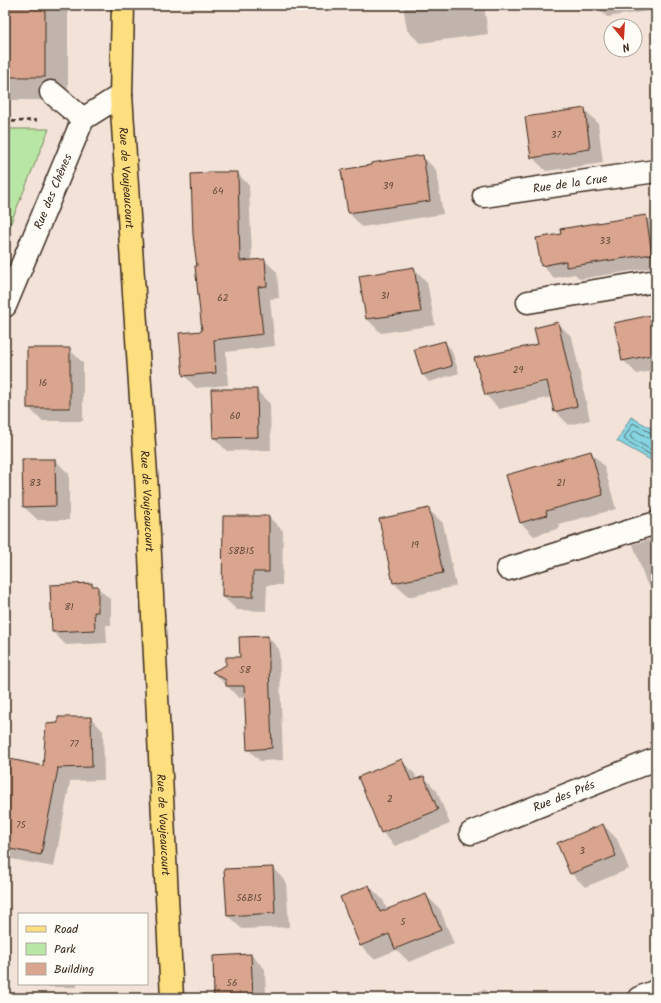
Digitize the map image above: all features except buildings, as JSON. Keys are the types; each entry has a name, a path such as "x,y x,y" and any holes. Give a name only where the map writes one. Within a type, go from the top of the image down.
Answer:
{"main road":[{"name":"Rue de Voujeaucourt","path":"123,5 121,94 146,475 172,998"}],"street":[{"path":"51,92 83,119 121,94"},
{"name":"Rue des Chênes","path":"5,306 83,119"},
{"name":"Rue de la Crue","path":"484,196 656,171"},
{"path":"528,302 656,281"},
{"path":"508,569 656,523"},
{"name":"Rue des Prés","path":"471,833 656,759"},
{"path":"640,998 656,991"}],"green space":[{"path":"5,129 49,129 5,237"}],"water":[{"path":"631,417 656,431 656,463 617,441"}]}
